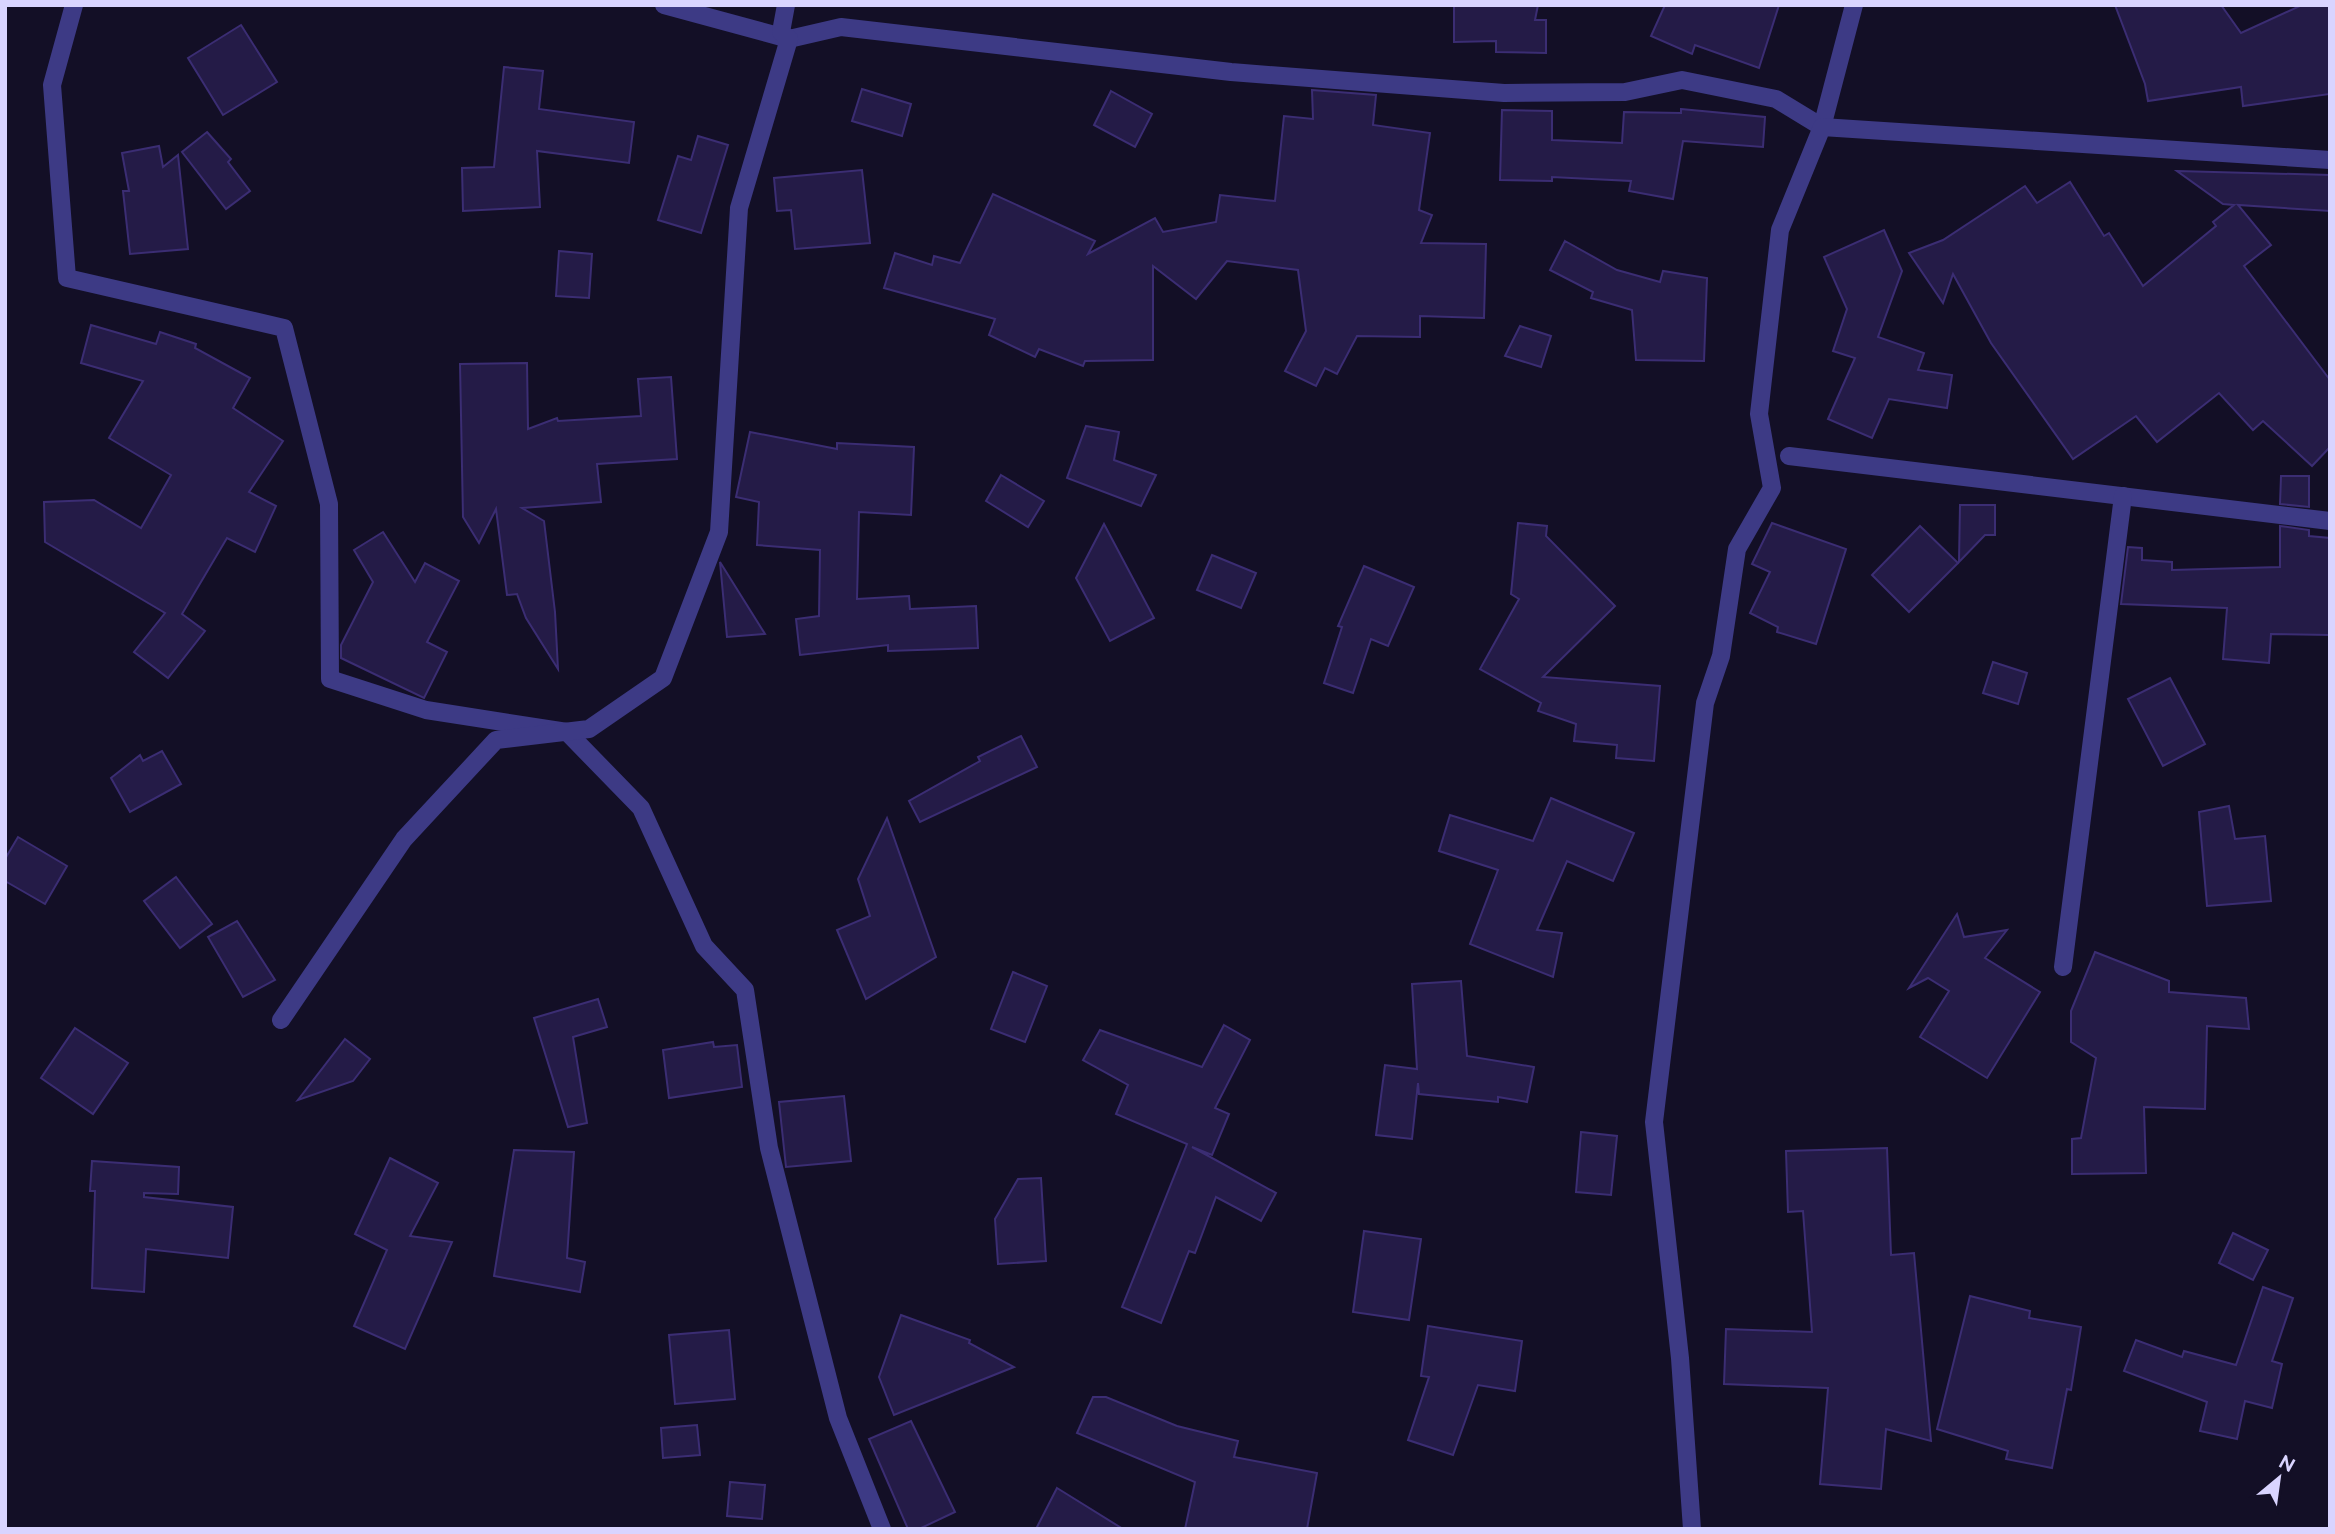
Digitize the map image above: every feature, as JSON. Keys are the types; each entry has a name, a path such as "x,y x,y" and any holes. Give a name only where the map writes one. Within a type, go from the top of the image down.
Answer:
{"street":[{"path":"74,5 52,85 67,278 284,328 329,504 330,679 426,710 567,732 641,808 704,946 745,990 769,1148 838,1418 881,1529"},
{"path":"664,5 789,39 841,27 1231,72 1504,93 1625,92 1682,80 1776,99 1822,128 2330,160"},
{"path":"786,5 782,32 789,39"},
{"path":"1692,1529 1680,1358 1654,1122 1705,704 1721,656 1737,549 1772,488 1759,414 1780,230 1822,128 1854,5"},
{"path":"281,1020 404,839 496,740 589,729 663,678 719,532 740,208 789,39"},
{"path":"1789,456 2330,521"},
{"path":"2063,967 2123,496"}],"building":[{"path":"1454,5 1538,5 1535,20 1546,20 1546,53 1496,52 1496,41 1454,42"},
{"path":"1665,5 1779,5 1759,68 1695,45 1692,54 1651,36"},
{"path":"2115,5 2221,5 2241,33 2302,5 2330,5 2330,94 2243,106 2241,87 2148,101 2145,84"},
{"path":"241,25 277,82 223,115 188,58"},
{"path":"504,67 543,71 539,109 634,122 629,163 537,151 540,207 463,211 462,168 494,167"},
{"path":"862,89 911,104 902,136 852,121"},
{"path":"1312,90 1376,95 1373,125 1430,133 1419,210 1432,215 1421,243 1486,244 1484,318 1420,316 1420,337 1357,336 1337,374 1325,368 1316,386 1285,371 1306,331 1298,270 1227,261 1196,299 1153,266 1153,360 1085,361 1083,366 1039,349 1035,357 989,335 995,319 884,288 895,253 932,265 934,256 960,263 993,194 1095,241 1088,254 1155,218 1163,232 1216,222 1220,195 1275,201 1284,116 1313,119"},
{"path":"1111,91 1152,114 1135,147 1094,125"},
{"path":"1681,109 1765,117 1763,147 1683,141 1673,199 1629,191 1631,181 1552,177 1552,181 1500,180 1502,110 1552,111 1552,140 1622,143 1624,112 1681,113"},
{"path":"207,132 231,159 228,162 250,191 226,209 182,152"},
{"path":"698,136 728,145 701,233 658,220 678,156 691,160"},
{"path":"159,146 163,167 178,155 188,249 130,254 123,191 129,191 122,153"},
{"path":"862,170 870,243 795,249 791,210 777,211 774,178"},
{"path":"2177,171 2330,175 2330,211 2238,205 2271,245 2244,266 2330,380 2330,447 2312,466 2263,421 2253,430 2219,393 2157,442 2136,416 2073,459 1991,343 1953,274 1943,303 1909,253 1943,240 2025,186 2037,203 2070,182 2104,236 2109,233 2143,286 2216,226 2213,222 2234,205 2223,204"},
{"path":"1884,230 1902,271 1878,337 1924,353 1918,370 1952,375 1947,408 1889,399 1872,438 1828,419 1855,358 1833,351 1847,309 1824,257"},
{"path":"1565,241 1617,270 1660,282 1663,271 1707,278 1704,361 1636,360 1632,310 1591,298 1593,292 1550,270"},
{"path":"559,251 592,254 589,298 556,296"},
{"path":"91,325 156,344 160,332 196,344 195,348 250,378 233,408 283,441 249,492 276,506 255,552 227,538 182,614 205,631 168,678 134,652 165,613 45,542 44,502 94,500 141,528 171,475 109,438 143,381 81,363"},
{"path":"1520,326 1551,336 1541,367 1505,356"},
{"path":"527,363 528,429 557,418 558,421 641,416 638,379 671,377 677,459 597,464 601,502 522,508 544,521 555,612 558,669 526,618 517,594 507,595 496,509 479,543 463,517 460,364"},
{"path":"1086,426 1119,432 1114,460 1156,475 1141,506 1067,478"},
{"path":"750,432 837,449 837,443 914,447 911,515 859,512 857,599 909,596 910,609 976,606 978,648 888,651 888,645 800,655 796,619 819,616 820,550 757,545 759,502 736,497"},
{"path":"1001,475 1044,501 1028,527 986,501"},
{"path":"2281,476 2309,476 2309,507 2280,504"},
{"path":"1960,505 1995,505 1995,535 1985,535 1959,562"},
{"path":"1518,523 1547,526 1546,536 1615,606 1543,677 1660,686 1654,761 1616,758 1617,745 1574,741 1576,724 1538,711 1541,703 1480,669 1519,599 1511,594"},
{"path":"1772,523 1846,549 1816,644 1777,632 1778,627 1750,613 1770,572 1752,564"},
{"path":"1104,524 1154,618 1110,641 1076,578"},
{"path":"1920,526 1958,563 1909,612 1872,575"},
{"path":"2280,526 2309,530 2309,536 2330,538 2330,635 2271,634 2269,663 2223,659 2227,608 2121,604 2128,547 2142,548 2142,560 2172,562 2172,570 2280,567"},
{"path":"383,532 415,582 425,563 459,581 427,642 447,652 424,698 341,658 341,645 373,582 354,550"},
{"path":"1212,555 1256,573 1241,608 1197,590"},
{"path":"720,562 765,634 727,637"},
{"path":"1364,566 1414,587 1388,646 1371,639 1353,693 1324,683 1342,627 1338,626"},
{"path":"1993,662 2027,673 2018,704 1983,693"},
{"path":"2170,678 2205,744 2163,766 2128,699"},
{"path":"1021,736 1037,767 920,822 909,801 980,761 978,757"},
{"path":"162,751 181,784 130,812 111,778 140,755 143,761"},
{"path":"1551,798 1634,833 1613,881 1567,861 1537,930 1562,933 1553,977 1470,944 1498,870 1439,851 1450,815 1533,841"},
{"path":"2229,806 2235,839 2265,836 2271,901 2207,906 2199,812"},
{"path":"887,818 936,957 866,999 837,930 870,916 858,879"},
{"path":"18,837 67,866 45,904 5,881 5,859"},
{"path":"176,877 212,924 180,948 144,901"},
{"path":"1957,914 1964,937 2007,930 1985,958 2040,992 1987,1078 1920,1037 1949,991 1928,978 1909,988"},
{"path":"237,921 275,980 243,997 208,937"},
{"path":"2095,952 2169,981 2169,992 2246,998 2249,1029 2207,1026 2205,1109 2144,1107 2146,1173 2072,1174 2072,1139 2081,1138 2096,1058 2071,1042 2071,1011"},
{"path":"1013,972 1047,986 1025,1042 991,1029"},
{"path":"1461,981 1467,1056 1534,1067 1527,1102 1498,1097 1498,1102 1419,1094 1418,1083 1412,1139 1376,1135 1385,1065 1417,1069 1412,984"},
{"path":"598,999 607,1027 573,1037 587,1123 568,1127 534,1018"},
{"path":"1224,1025 1250,1040 1215,1108 1229,1114 1212,1155 1192,1147 1276,1193 1261,1221 1216,1197 1195,1253 1189,1251 1161,1323 1122,1307 1187,1144 1116,1114 1128,1085 1083,1060 1100,1030 1202,1067"},
{"path":"75,1028 128,1063 93,1114 41,1078"},
{"path":"345,1039 370,1059 353,1081 298,1100"},
{"path":"713,1042 714,1047 737,1045 742,1087 669,1098 663,1050"},
{"path":"844,1096 851,1161 786,1167 779,1102"},
{"path":"1581,1132 1617,1136 1611,1195 1576,1192"},
{"path":"1887,1148 1891,1255 1914,1253 1931,1441 1886,1429 1881,1489 1820,1484 1828,1388 1724,1384 1726,1329 1812,1332 1803,1211 1788,1212 1786,1151"},
{"path":"514,1150 574,1152 567,1258 585,1262 580,1292 494,1276"},
{"path":"390,1158 438,1183 410,1236 452,1242 405,1349 354,1326 387,1250 355,1234"},
{"path":"92,1161 179,1167 178,1194 144,1193 144,1197 233,1207 228,1258 146,1249 144,1292 92,1288 95,1191 90,1191"},
{"path":"1041,1178 1046,1261 998,1264 995,1219 1018,1179"},
{"path":"1364,1231 1421,1239 1409,1320 1353,1312"},
{"path":"2233,1233 2268,1250 2253,1280 2219,1263"},
{"path":"2263,1287 2293,1298 2272,1361 2282,1364 2272,1408 2245,1401 2237,1439 2200,1431 2207,1402 2124,1371 2136,1340 2182,1357 2184,1351 2236,1365"},
{"path":"1970,1296 2030,1311 2029,1318 2081,1327 2071,1390 2067,1389 2052,1468 2006,1459 2008,1451 1937,1429"},
{"path":"901,1315 970,1340 969,1343 1014,1367 894,1415 879,1377"},
{"path":"1428,1326 1522,1341 1515,1391 1478,1385 1453,1455 1408,1440 1429,1377 1421,1376"},
{"path":"729,1330 735,1399 675,1404 669,1335"},
{"path":"1093,1397 1106,1397 1177,1426 1238,1441 1234,1457 1317,1473 1307,1529 1185,1529 1195,1482 1077,1433"},
{"path":"911,1421 955,1512 919,1529 908,1529 869,1439"},
{"path":"697,1425 700,1455 663,1458 661,1428"},
{"path":"730,1482 765,1485 762,1519 727,1516"},
{"path":"1057,1488 1123,1529 1036,1529"}]}
